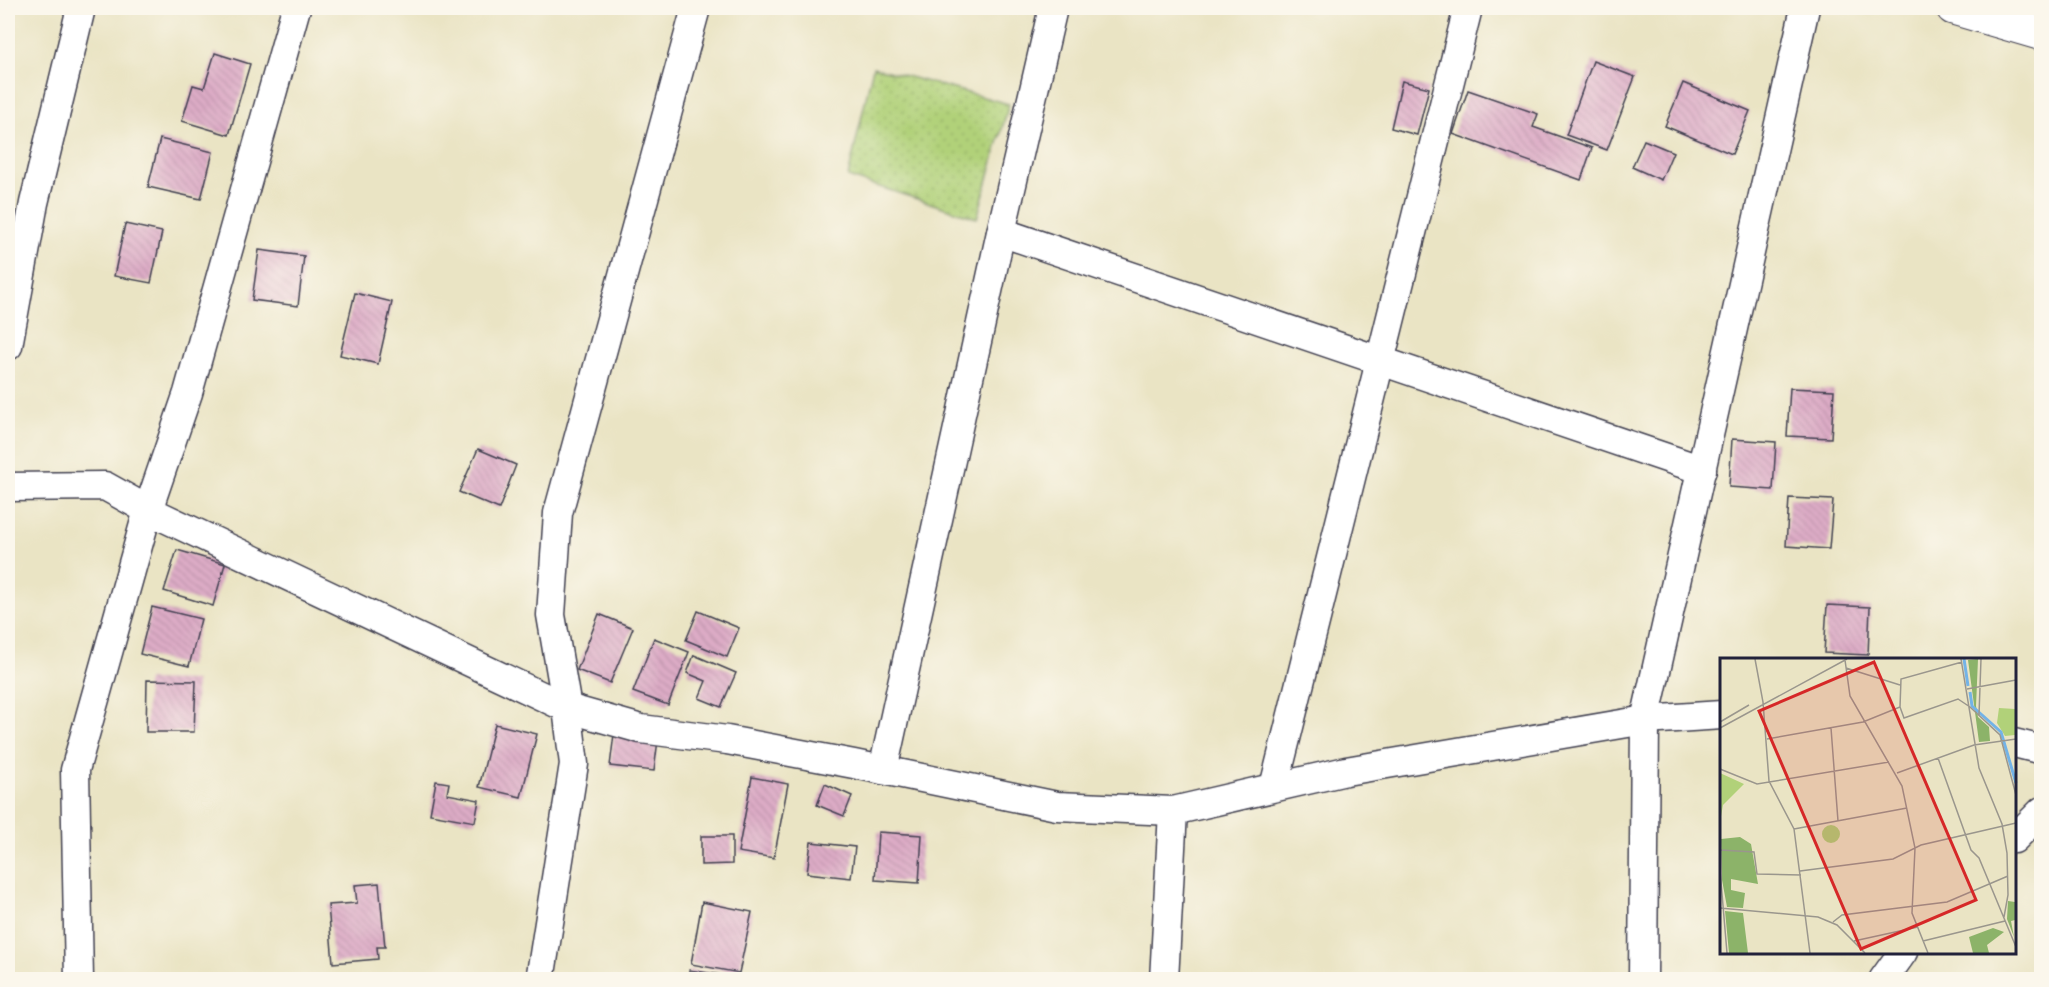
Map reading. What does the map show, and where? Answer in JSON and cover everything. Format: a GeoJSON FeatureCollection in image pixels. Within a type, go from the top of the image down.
{"type":"FeatureCollection","features":[{"type":"Feature","properties":{"kind":"street"},"geometry":{"type":"LineString","coordinates":[[8,346],[34,203],[81,8]]}},
{"type":"Feature","properties":{"kind":"street"},"geometry":{"type":"LineString","coordinates":[[80,980],[75,770],[148,510],[188,393],[296,8]]}},
{"type":"Feature","properties":{"kind":"street"},"geometry":{"type":"LineString","coordinates":[[540,980],[574,764],[551,615],[558,513],[696,8]]}},
{"type":"Feature","properties":{"kind":"street"},"geometry":{"type":"LineString","coordinates":[[883,770],[1001,232],[1053,8]]}},
{"type":"Feature","properties":{"kind":"street"},"geometry":{"type":"LineString","coordinates":[[1274,787],[1468,8]]}},
{"type":"Feature","properties":{"kind":"street"},"geometry":{"type":"LineString","coordinates":[[1643,980],[1645,720],[1805,8]]}},
{"type":"Feature","properties":{"kind":"street"},"geometry":{"type":"LineString","coordinates":[[1953,8],[2042,34]]}},
{"type":"Feature","properties":{"kind":"street"},"geometry":{"type":"LineString","coordinates":[[1001,232],[1702,470]]}},
{"type":"Feature","properties":{"kind":"street"},"geometry":{"type":"LineString","coordinates":[[8,487],[105,486],[148,510],[567,708],[641,729],[727,740],[1057,806],[1173,811],[1346,771],[1645,720],[1720,715]]}},
{"type":"Feature","properties":{"kind":"street"},"geometry":{"type":"LineString","coordinates":[[2016,743],[2042,750]]}},
{"type":"Feature","properties":{"kind":"street"},"geometry":{"type":"LineString","coordinates":[[1164,980],[1173,811]]}},
{"type":"Feature","properties":{"kind":"street"},"geometry":{"type":"LineString","coordinates":[[2016,837],[2042,811]]}},
{"type":"Feature","properties":{"kind":"street"},"geometry":{"type":"LineString","coordinates":[[1883,980],[1902,954]]}},
{"type":"Feature","properties":{"kind":"green space"},"geometry":{"type":"Polygon","coordinates":[[[873,67],[1009,104],[977,218],[848,177],[873,67]]]}},
{"type":"Feature","properties":{"kind":"building"},"geometry":{"type":"Polygon","coordinates":[[[215,53],[250,64],[229,135],[182,121],[193,85],[204,88],[215,53]]]}},
{"type":"Feature","properties":{"kind":"building"},"geometry":{"type":"Polygon","coordinates":[[[1593,61],[1635,77],[1607,150],[1566,135],[1593,61]]]}},
{"type":"Feature","properties":{"kind":"building"},"geometry":{"type":"Polygon","coordinates":[[[1402,81],[1429,88],[1417,135],[1391,128],[1402,81]]]}},
{"type":"Feature","properties":{"kind":"building"},"geometry":{"type":"Polygon","coordinates":[[[1683,83],[1750,111],[1732,154],[1665,126],[1683,83]]]}},
{"type":"Feature","properties":{"kind":"building"},"geometry":{"type":"Polygon","coordinates":[[[1468,90],[1538,114],[1533,127],[1592,148],[1581,180],[1453,134],[1468,90]]]}},
{"type":"Feature","properties":{"kind":"building"},"geometry":{"type":"Polygon","coordinates":[[[160,139],[213,152],[201,199],[148,187],[160,139]]]}},
{"type":"Feature","properties":{"kind":"building"},"geometry":{"type":"Polygon","coordinates":[[[1644,140],[1673,152],[1661,180],[1632,167],[1644,140]]]}},
{"type":"Feature","properties":{"kind":"building"},"geometry":{"type":"Polygon","coordinates":[[[125,224],[162,232],[151,283],[114,276],[125,224]]]}},
{"type":"Feature","properties":{"kind":"building"},"geometry":{"type":"Polygon","coordinates":[[[259,250],[304,256],[298,306],[252,300],[259,250]]]}},
{"type":"Feature","properties":{"kind":"building"},"geometry":{"type":"Polygon","coordinates":[[[355,293],[392,302],[378,364],[340,355],[355,293]]]}},
{"type":"Feature","properties":{"kind":"building"},"geometry":{"type":"Polygon","coordinates":[[[1790,388],[1834,390],[1831,438],[1787,436],[1790,388]]]}},
{"type":"Feature","properties":{"kind":"building"},"geometry":{"type":"Polygon","coordinates":[[[1732,439],[1776,442],[1773,490],[1729,487],[1732,439]]]}},
{"type":"Feature","properties":{"kind":"building"},"geometry":{"type":"Polygon","coordinates":[[[478,449],[516,465],[499,509],[459,492],[478,449]]]}},
{"type":"Feature","properties":{"kind":"building"},"geometry":{"type":"Polygon","coordinates":[[[1789,498],[1833,500],[1829,549],[1786,546],[1789,498]]]}},
{"type":"Feature","properties":{"kind":"building"},"geometry":{"type":"Polygon","coordinates":[[[177,550],[225,564],[213,606],[164,591],[177,550]]]}},
{"type":"Feature","properties":{"kind":"building"},"geometry":{"type":"Polygon","coordinates":[[[1827,605],[1870,607],[1868,655],[1824,653],[1827,605]]]}},
{"type":"Feature","properties":{"kind":"building"},"geometry":{"type":"Polygon","coordinates":[[[152,607],[201,619],[189,666],[140,654],[152,607]]]}},
{"type":"Feature","properties":{"kind":"building"},"geometry":{"type":"Polygon","coordinates":[[[698,611],[739,628],[727,657],[686,640],[698,611]]]}},
{"type":"Feature","properties":{"kind":"building"},"geometry":{"type":"Polygon","coordinates":[[[599,614],[633,628],[610,683],[577,670],[599,614]]]}},
{"type":"Feature","properties":{"kind":"building"},"geometry":{"type":"Polygon","coordinates":[[[654,638],[689,652],[668,705],[633,692],[654,638]]]}},
{"type":"Feature","properties":{"kind":"building"},"geometry":{"type":"Polygon","coordinates":[[[694,655],[736,673],[721,707],[699,698],[706,681],[687,673],[694,655]]]}},
{"type":"Feature","properties":{"kind":"building"},"geometry":{"type":"Polygon","coordinates":[[[147,680],[196,681],[194,732],[146,732],[147,680]]]}},
{"type":"Feature","properties":{"kind":"building"},"geometry":{"type":"Polygon","coordinates":[[[495,724],[537,734],[521,797],[479,787],[495,724]]]}},
{"type":"Feature","properties":{"kind":"building"},"geometry":{"type":"Polygon","coordinates":[[[614,734],[658,740],[654,771],[610,766],[614,734]]]}},
{"type":"Feature","properties":{"kind":"building"},"geometry":{"type":"Polygon","coordinates":[[[752,777],[788,784],[774,858],[738,852],[752,777]]]}},
{"type":"Feature","properties":{"kind":"building"},"geometry":{"type":"Polygon","coordinates":[[[436,781],[449,783],[447,794],[479,800],[475,822],[430,814],[436,781]]]}},
{"type":"Feature","properties":{"kind":"building"},"geometry":{"type":"Polygon","coordinates":[[[825,784],[852,796],[844,816],[817,805],[825,784]]]}},
{"type":"Feature","properties":{"kind":"building"},"geometry":{"type":"Polygon","coordinates":[[[878,832],[922,835],[919,883],[875,880],[878,832]]]}},
{"type":"Feature","properties":{"kind":"building"},"geometry":{"type":"Polygon","coordinates":[[[701,836],[732,836],[732,864],[701,865],[701,836]]]}},
{"type":"Feature","properties":{"kind":"building"},"geometry":{"type":"Polygon","coordinates":[[[811,842],[855,847],[851,878],[807,873],[811,842]]]}},
{"type":"Feature","properties":{"kind":"building"},"geometry":{"type":"Polygon","coordinates":[[[379,883],[385,947],[377,947],[378,959],[333,963],[328,905],[357,903],[355,885],[379,883]]]}},
{"type":"Feature","properties":{"kind":"building"},"geometry":{"type":"Polygon","coordinates":[[[702,902],[752,912],[739,973],[691,964],[702,902]]]}},
{"type":"Feature","properties":{"kind":"building"},"geometry":{"type":"Polygon","coordinates":[[[689,970],[734,977],[734,980],[688,980],[689,970]]]}}]}
